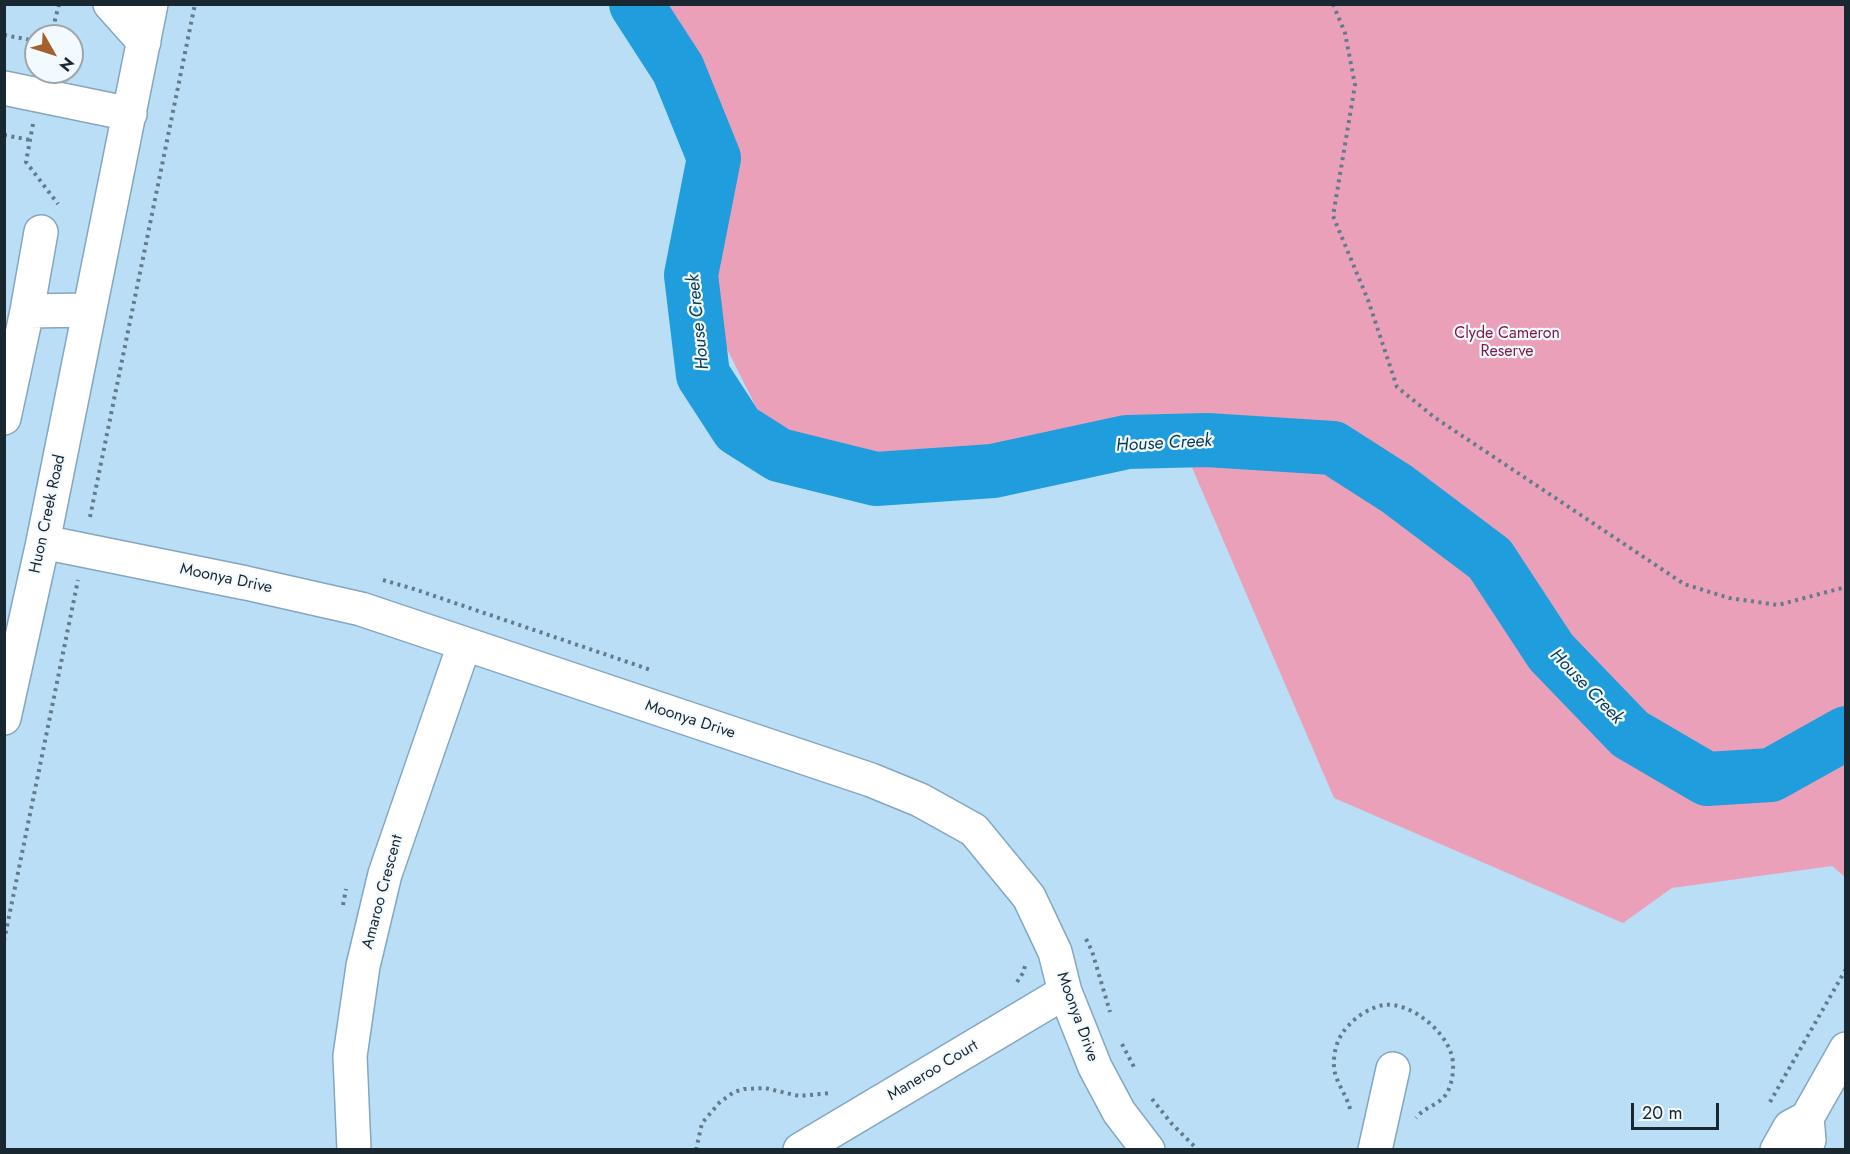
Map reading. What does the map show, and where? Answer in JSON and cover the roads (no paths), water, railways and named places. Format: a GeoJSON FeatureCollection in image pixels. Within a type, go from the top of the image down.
{"type":"FeatureCollection","features":[{"type":"Feature","properties":{"kind":"street"},"geometry":{"type":"LineString","coordinates":[[110,4],[144,42]]}},
{"type":"Feature","properties":{"kind":"street","name":"Huon Creek Road"},"geometry":{"type":"LineString","coordinates":[[4,718],[151,4]]}},
{"type":"Feature","properties":{"kind":"street"},"geometry":{"type":"LineString","coordinates":[[4,88],[130,114]]}},
{"type":"Feature","properties":{"kind":"street"},"geometry":{"type":"LineString","coordinates":[[4,418],[27,311],[52,222]]}},
{"type":"Feature","properties":{"kind":"street"},"geometry":{"type":"LineString","coordinates":[[27,311],[89,310]]}},
{"type":"Feature","properties":{"kind":"street","name":"Moonya Drive"},"geometry":{"type":"LineString","coordinates":[[42,542],[246,582],[361,609],[871,780],[920,800],[974,830],[1029,897],[1055,952],[1054,999],[1119,1112],[1148,1149]]}},
{"type":"Feature","properties":{"kind":"street","name":"Amaroo Crescent"},"geometry":{"type":"LineString","coordinates":[[354,1149],[350,1056],[363,966],[385,874],[464,645]]}},
{"type":"Feature","properties":{"kind":"street","name":"Maneroo Court"},"geometry":{"type":"LineString","coordinates":[[800,1149],[1054,999]]}},
{"type":"Feature","properties":{"kind":"street"},"geometry":{"type":"LineString","coordinates":[[1777,1149],[1790,1126],[1806,1134],[1845,1050]]}},
{"type":"Feature","properties":{"kind":"street"},"geometry":{"type":"LineString","coordinates":[[1375,1149],[1393,1069]]}},
{"type":"Feature","properties":{"kind":"waterway","name":"House Creek"},"geometry":{"type":"LineString","coordinates":[[636,4],[678,69],[714,158],[691,275],[703,375],[738,429],[779,455],[876,479],[993,471],[1127,442],[1207,440],[1333,448],[1397,489],[1490,559],[1551,652],[1630,734],[1707,779],[1771,775],[1846,733]]}},
{"type":"Feature","properties":{"kind":"park label","name":"Clyde Cameron Reserve"},"geometry":{"type":"Point","coordinates":[1507,343]}}]}
